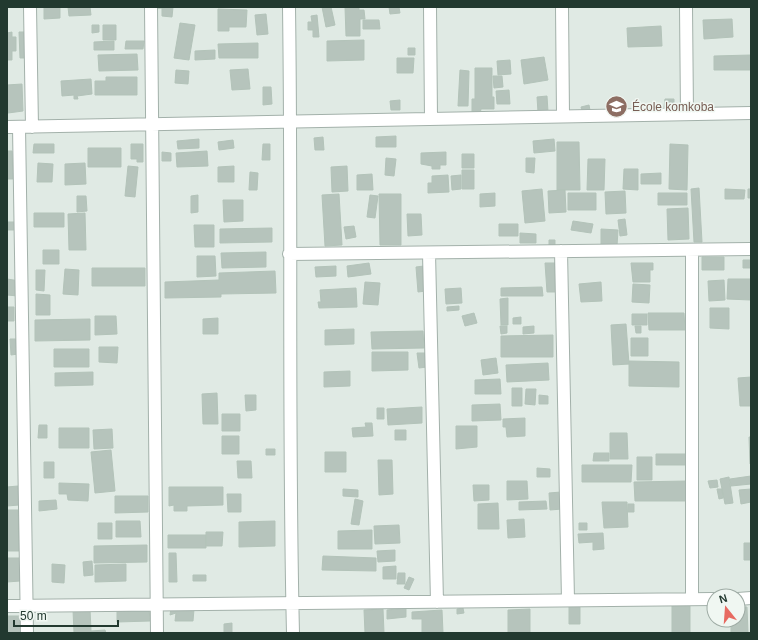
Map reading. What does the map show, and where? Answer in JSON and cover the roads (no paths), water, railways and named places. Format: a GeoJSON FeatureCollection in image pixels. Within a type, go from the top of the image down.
{"type":"FeatureCollection","features":[{"type":"Feature","properties":{"kind":"street"},"geometry":{"type":"LineString","coordinates":[[30,7],[32,127]]}},
{"type":"Feature","properties":{"kind":"street"},"geometry":{"type":"LineString","coordinates":[[151,7],[157,633]]}},
{"type":"Feature","properties":{"kind":"street"},"geometry":{"type":"LineString","coordinates":[[289,7],[291,122],[289,254],[293,633]]}},
{"type":"Feature","properties":{"kind":"street"},"geometry":{"type":"LineString","coordinates":[[430,7],[431,119]]}},
{"type":"Feature","properties":{"kind":"street"},"geometry":{"type":"LineString","coordinates":[[562,7],[563,116]]}},
{"type":"Feature","properties":{"kind":"street"},"geometry":{"type":"LineString","coordinates":[[686,7],[687,114]]}},
{"type":"Feature","properties":{"kind":"street"},"geometry":{"type":"LineString","coordinates":[[27,633],[13,127],[751,113]]}},
{"type":"Feature","properties":{"kind":"street"},"geometry":{"type":"LineString","coordinates":[[289,254],[751,249]]}},
{"type":"Feature","properties":{"kind":"street"},"geometry":{"type":"LineString","coordinates":[[692,250],[692,599]]}},
{"type":"Feature","properties":{"kind":"street"},"geometry":{"type":"LineString","coordinates":[[561,251],[568,600]]}},
{"type":"Feature","properties":{"kind":"street"},"geometry":{"type":"LineString","coordinates":[[429,253],[437,602]]}},
{"type":"Feature","properties":{"kind":"street"},"geometry":{"type":"LineString","coordinates":[[7,606],[706,599]]}},
{"type":"Feature","properties":{"kind":"place","name":"École komkoba"},"geometry":{"type":"Point","coordinates":[616,107]}}]}
